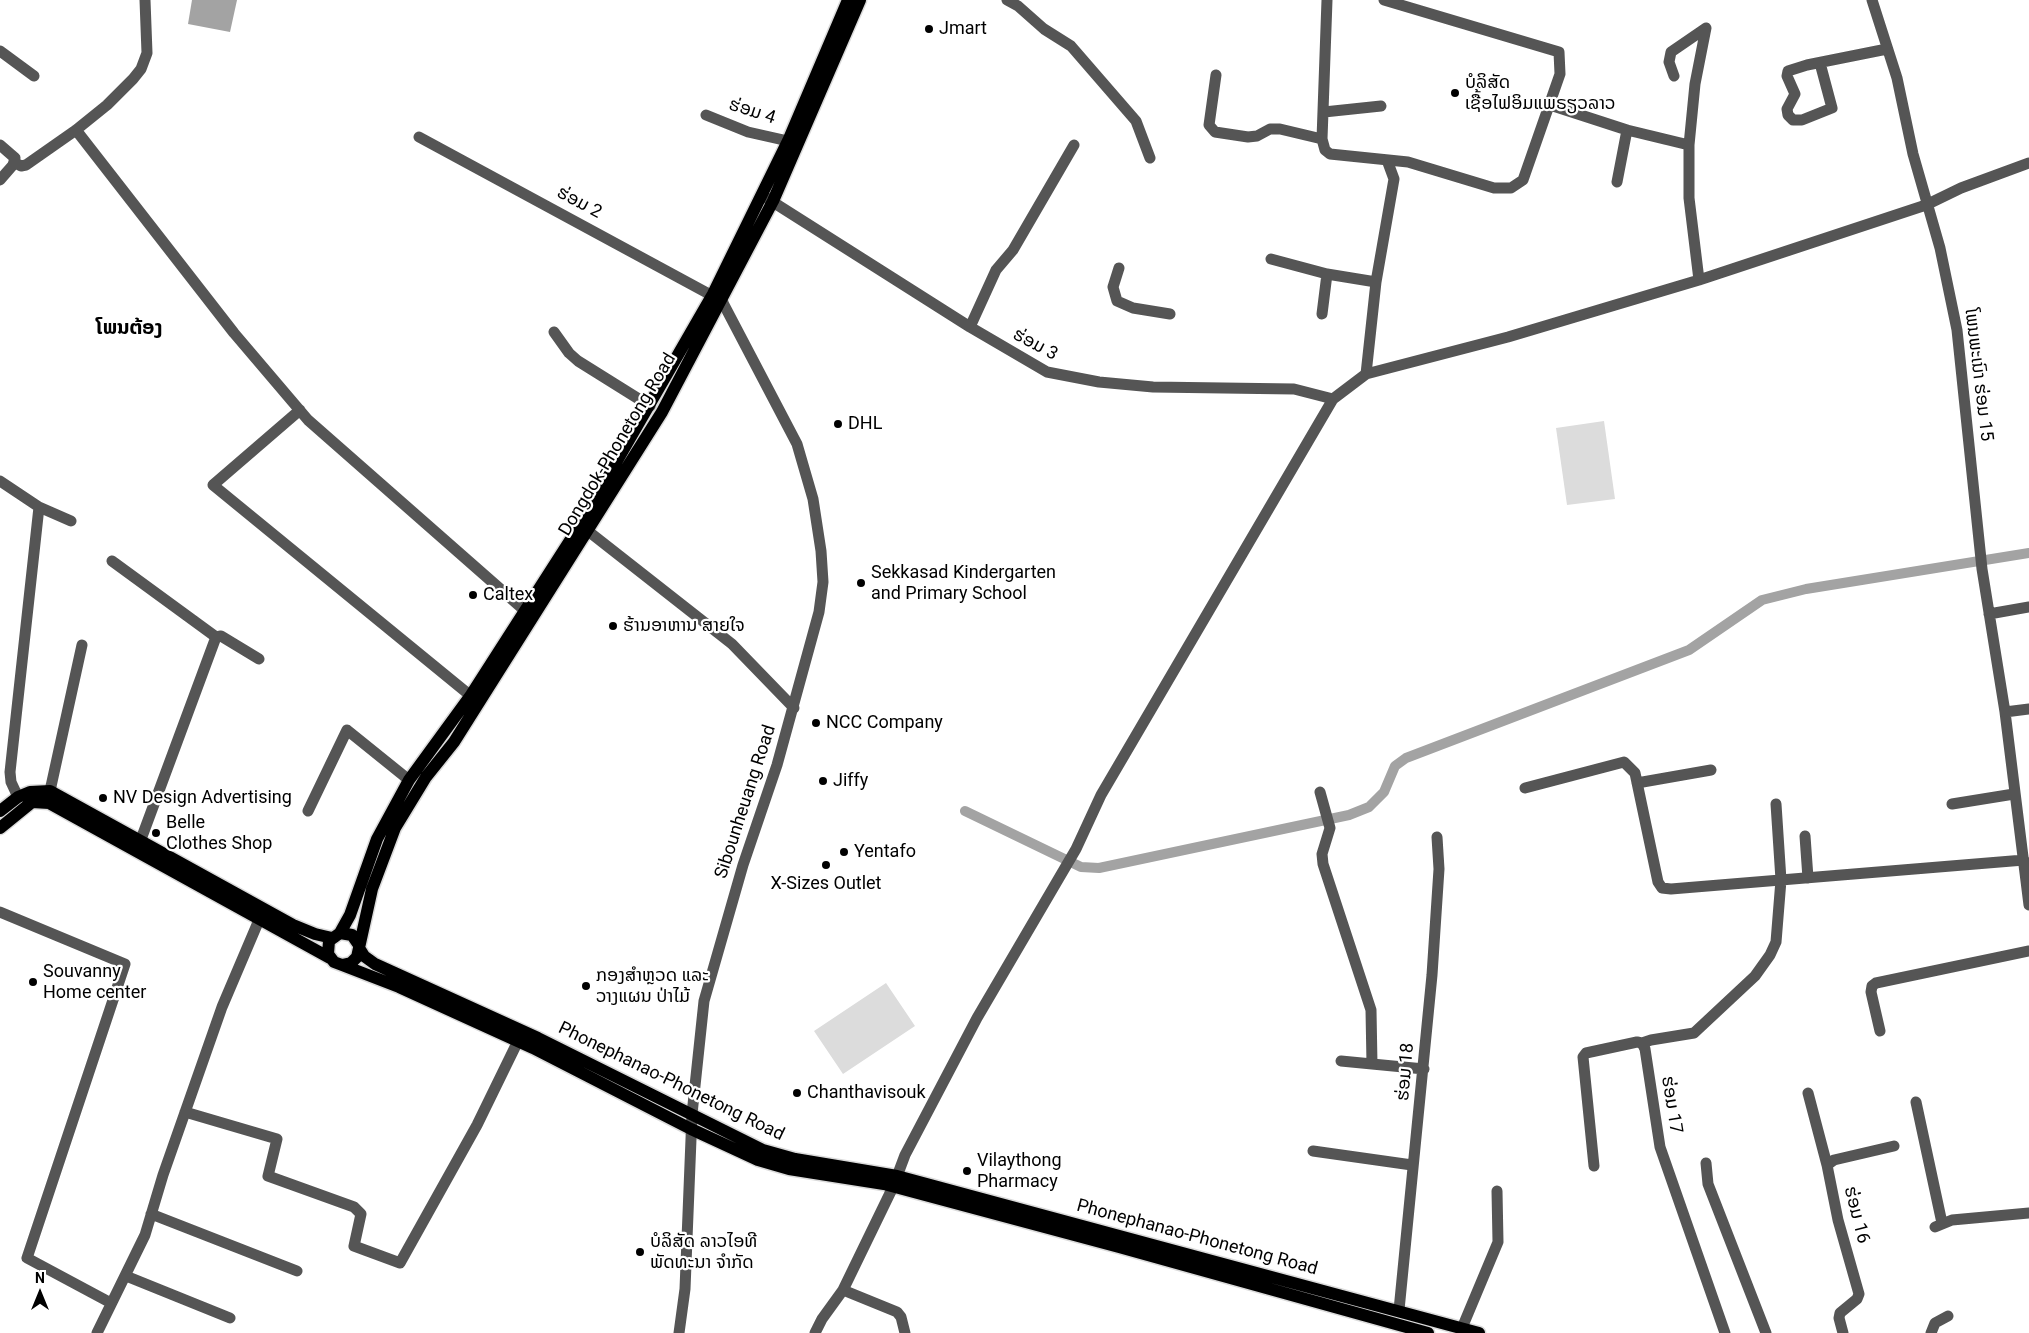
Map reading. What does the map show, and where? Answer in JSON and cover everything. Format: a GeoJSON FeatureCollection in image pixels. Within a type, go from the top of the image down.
{"type":"FeatureCollection","features":[{"type":"Feature","properties":{"kind":"main road","name":"Dongdok-Phonetong Road"},"geometry":{"type":"LineString","coordinates":[[767,198],[788,141],[848,0]]}},
{"type":"Feature","properties":{"kind":"main road","name":"Dongdok-Phonetong Road"},"geometry":{"type":"LineString","coordinates":[[529,613],[588,531],[662,412],[767,198],[860,0]]}},
{"type":"Feature","properties":{"kind":"main road","name":"Dongdok-Phonetong Road"},"geometry":{"type":"LineString","coordinates":[[368,885],[377,839],[409,780],[475,698],[529,613],[650,406],[718,297]]}},
{"type":"Feature","properties":{"kind":"main road","name":"Dongdok-Phonetong Road"},"geometry":{"type":"LineString","coordinates":[[368,885],[395,828],[426,777],[454,742],[475,698]]}},
{"type":"Feature","properties":{"kind":"main road"},"geometry":{"type":"LineString","coordinates":[[0,810],[18,797],[30,792],[48,797],[140,842],[293,926],[315,934],[352,935],[359,946]]}},
{"type":"Feature","properties":{"kind":"main road"},"geometry":{"type":"LineString","coordinates":[[1,825],[32,802],[48,797],[259,920],[342,965],[354,961],[359,946],[368,885]]}},
{"type":"Feature","properties":{"kind":"main road"},"geometry":{"type":"LineString","coordinates":[[330,958],[328,945],[350,915],[368,885]]}},
{"type":"Feature","properties":{"kind":"main road","name":"Phonephanao-Phonetong Road"},"geometry":{"type":"LineString","coordinates":[[359,946],[369,961],[536,1043],[768,1151],[795,1159],[895,1181],[1399,1310],[1472,1331]]}},
{"type":"Feature","properties":{"kind":"main road","name":"Phonephanao-Phonetong Road"},"geometry":{"type":"LineString","coordinates":[[342,965],[382,980],[518,1041],[536,1043],[691,1129],[758,1160],[774,1164],[895,1181],[1428,1333]]}},
{"type":"Feature","properties":{"kind":"street"},"geometry":{"type":"LineString","coordinates":[[14,162],[24,166],[76,130],[114,98],[133,78],[145,61],[145,0]]}},
{"type":"Feature","properties":{"kind":"street"},"geometry":{"type":"LineString","coordinates":[[1007,0],[1018,6],[1044,29],[1071,46],[1136,121],[1150,158]]}},
{"type":"Feature","properties":{"kind":"street"},"geometry":{"type":"LineString","coordinates":[[1327,0],[1322,139],[1326,150],[1330,154],[1408,162],[1494,188],[1511,188],[1523,180],[1560,74],[1559,52],[1384,0]]}},
{"type":"Feature","properties":{"kind":"street","name":"ໂພນພະເນົາ ຮ່ອມ 15"},"geometry":{"type":"LineString","coordinates":[[1872,0],[1897,78],[1926,205],[1940,248],[1957,330],[1982,569],[1989,614]]}},
{"type":"Feature","properties":{"kind":"street"},"geometry":{"type":"LineString","coordinates":[[1674,76],[1669,62],[1671,52],[1706,28],[1695,84],[1689,145],[1689,198],[1699,280]]}},
{"type":"Feature","properties":{"kind":"street"},"geometry":{"type":"LineString","coordinates":[[1820,63],[1832,108],[1802,120],[1793,120],[1788,114],[1787,106],[1795,94],[1787,73],[1820,63],[1887,49]]}},
{"type":"Feature","properties":{"kind":"street"},"geometry":{"type":"LineString","coordinates":[[0,51],[34,76]]}},
{"type":"Feature","properties":{"kind":"street"},"geometry":{"type":"LineString","coordinates":[[1216,75],[1210,124],[1215,132],[1248,137],[1257,136],[1265,130],[1275,129],[1322,139]]}},
{"type":"Feature","properties":{"kind":"street"},"geometry":{"type":"LineString","coordinates":[[1550,105],[1627,130],[1689,145]]}},
{"type":"Feature","properties":{"kind":"street"},"geometry":{"type":"LineString","coordinates":[[1324,112],[1381,106]]}},
{"type":"Feature","properties":{"kind":"street","name":"ຮ່ອມ 4"},"geometry":{"type":"LineString","coordinates":[[706,115],[748,132],[788,141]]}},
{"type":"Feature","properties":{"kind":"street"},"geometry":{"type":"LineString","coordinates":[[76,130],[234,333],[300,410],[384,488],[529,613]]}},
{"type":"Feature","properties":{"kind":"street"},"geometry":{"type":"LineString","coordinates":[[1617,182],[1627,130]]}},
{"type":"Feature","properties":{"kind":"street","name":"ຮ່ອມ 2"},"geometry":{"type":"LineString","coordinates":[[419,137],[718,297]]}},
{"type":"Feature","properties":{"kind":"street"},"geometry":{"type":"LineString","coordinates":[[0,145],[14,156],[14,162],[0,180]]}},
{"type":"Feature","properties":{"kind":"street"},"geometry":{"type":"LineString","coordinates":[[970,327],[996,270],[1012,250],[1074,145]]}},
{"type":"Feature","properties":{"kind":"street"},"geometry":{"type":"LineString","coordinates":[[1366,374],[1376,282],[1394,179],[1387,160]]}},
{"type":"Feature","properties":{"kind":"street"},"geometry":{"type":"LineString","coordinates":[[815,1333],[822,1319],[843,1290],[895,1181],[905,1155],[977,1018],[1076,849],[1101,795],[1333,398],[1366,374],[1508,337],[1699,280],[1926,205],[1961,188],[2029,163]]}},
{"type":"Feature","properties":{"kind":"street","name":"ຮ່ອມ 3"},"geometry":{"type":"LineString","coordinates":[[767,198],[1015,355],[1058,376],[1153,387],[1272,387],[1318,393],[1333,398]]}},
{"type":"Feature","properties":{"kind":"street"},"geometry":{"type":"LineString","coordinates":[[1271,259],[1327,274],[1376,282]]}},
{"type":"Feature","properties":{"kind":"street"},"geometry":{"type":"LineString","coordinates":[[1118,268],[1113,293],[1117,301],[1133,308],[1170,314]]}},
{"type":"Feature","properties":{"kind":"street"},"geometry":{"type":"LineString","coordinates":[[1322,314],[1327,274]]}},
{"type":"Feature","properties":{"kind":"street","name":"Sibounheuang Road"},"geometry":{"type":"LineString","coordinates":[[679,1333],[685,1290],[692,1114],[704,1001],[743,865],[794,708],[819,612],[823,582],[821,551],[813,499],[796,444],[718,297]]}},
{"type":"Feature","properties":{"kind":"street"},"geometry":{"type":"LineString","coordinates":[[554,332],[578,361],[650,406]]}},
{"type":"Feature","properties":{"kind":"street"},"geometry":{"type":"LineString","coordinates":[[300,410],[213,484],[475,698]]}},
{"type":"Feature","properties":{"kind":"street"},"geometry":{"type":"LineString","coordinates":[[0,481],[40,507],[71,521]]}},
{"type":"Feature","properties":{"kind":"street"},"geometry":{"type":"LineString","coordinates":[[18,797],[10,772],[40,507]]}},
{"type":"Feature","properties":{"kind":"street"},"geometry":{"type":"LineString","coordinates":[[588,531],[678,599],[732,644],[794,708]]}},
{"type":"Feature","properties":{"kind":"street"},"geometry":{"type":"LineString","coordinates":[[112,561],[216,637],[221,636],[259,659]]}},
{"type":"Feature","properties":{"kind":"street"},"geometry":{"type":"LineString","coordinates":[[2029,607],[1989,614],[2005,712],[2029,905]]}},
{"type":"Feature","properties":{"kind":"street"},"geometry":{"type":"LineString","coordinates":[[140,842],[216,637]]}},
{"type":"Feature","properties":{"kind":"street"},"geometry":{"type":"LineString","coordinates":[[48,797],[82,645]]}},
{"type":"Feature","properties":{"kind":"street"},"geometry":{"type":"LineString","coordinates":[[2005,712],[2029,709]]}},
{"type":"Feature","properties":{"kind":"street"},"geometry":{"type":"LineString","coordinates":[[308,811],[347,730],[409,780]]}},
{"type":"Feature","properties":{"kind":"street"},"geometry":{"type":"LineString","coordinates":[[1525,788],[1624,762],[1635,773],[1655,874],[1662,888],[1671,889],[2024,860]]}},
{"type":"Feature","properties":{"kind":"street"},"geometry":{"type":"LineString","coordinates":[[1637,783],[1711,770]]}},
{"type":"Feature","properties":{"kind":"street"},"geometry":{"type":"LineString","coordinates":[[1320,792],[1330,828],[1322,854],[1323,864],[1371,1010],[1372,1064]]}},
{"type":"Feature","properties":{"kind":"street"},"geometry":{"type":"LineString","coordinates":[[1952,804],[2014,794]]}},
{"type":"Feature","properties":{"kind":"street"},"geometry":{"type":"LineString","coordinates":[[1594,1166],[1583,1057],[1595,1052],[1637,1042],[1642,1044],[1651,1040],[1694,1032],[1755,976],[1770,955],[1776,942],[1781,880],[1776,804]]}},
{"type":"Feature","properties":{"kind":"street"},"geometry":{"type":"LineString","coordinates":[[1805,836],[1808,878]]}},
{"type":"Feature","properties":{"kind":"street","name":"ຮ່ອມ 18"},"geometry":{"type":"LineString","coordinates":[[1399,1310],[1412,1165],[1424,1069],[1439,870],[1437,838]]}},
{"type":"Feature","properties":{"kind":"street"},"geometry":{"type":"LineString","coordinates":[[0,912],[125,964],[27,1258],[111,1303]]}},
{"type":"Feature","properties":{"kind":"street"},"geometry":{"type":"LineString","coordinates":[[97,1333],[145,1235],[222,1007],[259,920]]}},
{"type":"Feature","properties":{"kind":"street"},"geometry":{"type":"LineString","coordinates":[[1880,1031],[1871,992],[1872,986],[1876,983],[2029,951]]}},
{"type":"Feature","properties":{"kind":"street"},"geometry":{"type":"LineString","coordinates":[[185,1112],[277,1139],[268,1176],[354,1207],[361,1214],[354,1246],[400,1263],[477,1124],[518,1041]]}},
{"type":"Feature","properties":{"kind":"street","name":"ຮ່ອມ 17"},"geometry":{"type":"LineString","coordinates":[[1642,1044],[1645,1049],[1660,1147],[1725,1333]]}},
{"type":"Feature","properties":{"kind":"street"},"geometry":{"type":"LineString","coordinates":[[1341,1061],[1424,1069]]}},
{"type":"Feature","properties":{"kind":"street"},"geometry":{"type":"LineString","coordinates":[[1808,1092],[1827,1165],[1834,1160],[1894,1146]]}},
{"type":"Feature","properties":{"kind":"street"},"geometry":{"type":"LineString","coordinates":[[1916,1102],[1939,1225],[2029,1213]]}},
{"type":"Feature","properties":{"kind":"street"},"geometry":{"type":"LineString","coordinates":[[1313,1151],[1412,1165]]}},
{"type":"Feature","properties":{"kind":"street"},"geometry":{"type":"LineString","coordinates":[[1706,1163],[1708,1184],[1766,1333]]}},
{"type":"Feature","properties":{"kind":"street","name":"ຮ່ອມ 16"},"geometry":{"type":"LineString","coordinates":[[1827,1165],[1838,1220],[1859,1294],[1857,1299],[1844,1308],[1840,1315],[1843,1333]]}},
{"type":"Feature","properties":{"kind":"street"},"geometry":{"type":"LineString","coordinates":[[1472,1331],[1498,1242],[1497,1191]]}},
{"type":"Feature","properties":{"kind":"street"},"geometry":{"type":"LineString","coordinates":[[151,1214],[297,1271]]}},
{"type":"Feature","properties":{"kind":"street"},"geometry":{"type":"LineString","coordinates":[[126,1276],[230,1318]]}},
{"type":"Feature","properties":{"kind":"street"},"geometry":{"type":"LineString","coordinates":[[843,1290],[897,1312],[901,1318],[905,1333]]}},
{"type":"Feature","properties":{"kind":"street"},"geometry":{"type":"LineString","coordinates":[[1931,1333],[1935,1323],[1948,1316]]}},
{"type":"Feature","properties":{"kind":"shaded area"},"geometry":{"type":"Polygon","coordinates":[[[192,0],[237,0],[230,32],[188,24],[192,0]]]}},
{"type":"Feature","properties":{"kind":"shaded area"},"geometry":{"type":"Polygon","coordinates":[[[1604,421],[1615,499],[1567,505],[1556,428],[1604,421]]]}},
{"type":"Feature","properties":{"kind":"shaded area"},"geometry":{"type":"Polygon","coordinates":[[[886,983],[915,1026],[843,1074],[814,1031],[886,983]]]}},
{"type":"Feature","properties":{"kind":"waterway"},"geometry":{"type":"LineString","coordinates":[[965,811],[1081,867],[1099,868],[1349,815],[1369,807],[1384,792],[1395,766],[1406,758],[1689,650],[1762,600],[1806,589],[2029,553]]}},
{"type":"Feature","properties":{"kind":"place","name":"Jmart"},"geometry":{"type":"Point","coordinates":[929,29]}},
{"type":"Feature","properties":{"kind":"place","name":"ບໍລິສັດ ເຊື້ອໄຟອິມແພຣຽວລາວ"},"geometry":{"type":"Point","coordinates":[1455,93]}},
{"type":"Feature","properties":{"kind":"place","name":"DHL"},"geometry":{"type":"Point","coordinates":[838,424]}},
{"type":"Feature","properties":{"kind":"place","name":"Sekkasad Kindergarten and Primary School"},"geometry":{"type":"Point","coordinates":[861,583]}},
{"type":"Feature","properties":{"kind":"place","name":"Caltex"},"geometry":{"type":"Point","coordinates":[473,595]}},
{"type":"Feature","properties":{"kind":"place","name":"ຮ້ານອາຫານ ສາຍໃຈ"},"geometry":{"type":"Point","coordinates":[613,626]}},
{"type":"Feature","properties":{"kind":"place","name":"NCC Company"},"geometry":{"type":"Point","coordinates":[816,723]}},
{"type":"Feature","properties":{"kind":"place","name":"Jiffy"},"geometry":{"type":"Point","coordinates":[823,781]}},
{"type":"Feature","properties":{"kind":"place","name":"NV Design Advertising"},"geometry":{"type":"Point","coordinates":[103,798]}},
{"type":"Feature","properties":{"kind":"place","name":"Belle Clothes Shop"},"geometry":{"type":"Point","coordinates":[156,833]}},
{"type":"Feature","properties":{"kind":"place","name":"Yentafo"},"geometry":{"type":"Point","coordinates":[844,852]}},
{"type":"Feature","properties":{"kind":"place","name":"X-Sizes Outlet"},"geometry":{"type":"Point","coordinates":[826,865]}},
{"type":"Feature","properties":{"kind":"place","name":"Souvanny Home center"},"geometry":{"type":"Point","coordinates":[33,982]}},
{"type":"Feature","properties":{"kind":"place","name":"ກອງສໍາຫຼວດ ແລະ ວາງແຜນ ປ່າໄມ້"},"geometry":{"type":"Point","coordinates":[586,986]}},
{"type":"Feature","properties":{"kind":"place","name":"Chanthavisouk"},"geometry":{"type":"Point","coordinates":[797,1093]}},
{"type":"Feature","properties":{"kind":"place","name":"Vilaythong Pharmacy"},"geometry":{"type":"Point","coordinates":[967,1171]}},
{"type":"Feature","properties":{"kind":"place","name":"ບໍລິສັດ ລາວໄອທີ ພັດທະນາ ຈຳກັດ"},"geometry":{"type":"Point","coordinates":[640,1252]}},
{"type":"Feature","properties":{"kind":"district","name":"ໂພນຕ້ອງ"},"geometry":{"type":"Point","coordinates":[129,329]}}]}
